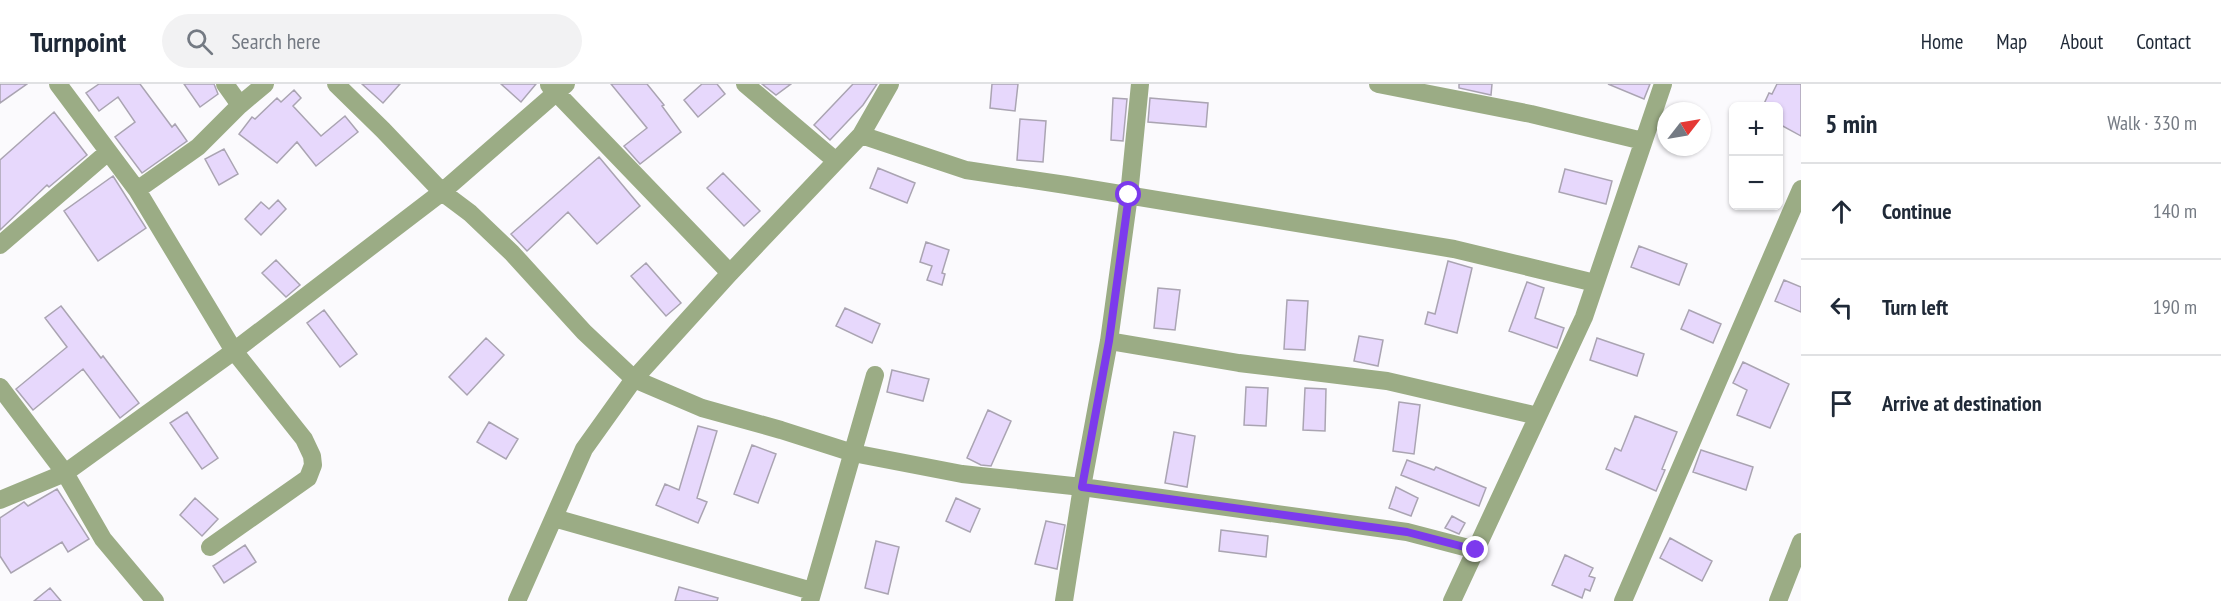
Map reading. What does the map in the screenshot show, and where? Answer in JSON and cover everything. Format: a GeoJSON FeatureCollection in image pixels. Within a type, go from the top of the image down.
{"type":"FeatureCollection","features":[{"type":"Feature","properties":{"kind":"street"},"geometry":{"type":"LineString","coordinates":[[58,84],[137,190],[234,351],[304,439],[312,456],[308,478],[210,546]]}},
{"type":"Feature","properties":{"kind":"street"},"geometry":{"type":"LineString","coordinates":[[225,84],[240,105]]}},
{"type":"Feature","properties":{"kind":"street"},"geometry":{"type":"LineString","coordinates":[[137,190],[198,147],[240,105],[265,84]]}},
{"type":"Feature","properties":{"kind":"street"},"geometry":{"type":"LineString","coordinates":[[336,84],[442,192],[487,229],[584,332],[634,379],[702,408],[853,453],[962,474],[1082,487],[1407,532],[1476,550]]}},
{"type":"Feature","properties":{"kind":"street"},"geometry":{"type":"LineString","coordinates":[[745,84],[836,161]]}},
{"type":"Feature","properties":{"kind":"street"},"geometry":{"type":"LineString","coordinates":[[517,601],[584,449],[634,379],[730,273],[861,135],[890,84]]}},
{"type":"Feature","properties":{"kind":"street"},"geometry":{"type":"LineString","coordinates":[[1064,601],[1109,341],[1129,195],[1140,84]]}},
{"type":"Feature","properties":{"kind":"street"},"geometry":{"type":"LineString","coordinates":[[1378,84],[1531,114],[1643,141]]}},
{"type":"Feature","properties":{"kind":"street"},"geometry":{"type":"LineString","coordinates":[[1452,601],[1584,317],[1663,84]]}},
{"type":"Feature","properties":{"kind":"street"},"geometry":{"type":"LineString","coordinates":[[0,500],[65,473],[234,351],[442,192],[557,87],[730,273]]}},
{"type":"Feature","properties":{"kind":"street"},"geometry":{"type":"LineString","coordinates":[[861,135],[966,170],[1454,249],[1595,283]]}},
{"type":"Feature","properties":{"kind":"street"},"geometry":{"type":"LineString","coordinates":[[0,245],[108,152]]}},
{"type":"Feature","properties":{"kind":"street"},"geometry":{"type":"LineString","coordinates":[[1623,601],[1801,189]]}},
{"type":"Feature","properties":{"kind":"street"},"geometry":{"type":"LineString","coordinates":[[1109,341],[1239,363],[1387,381],[1538,416]]}},
{"type":"Feature","properties":{"kind":"street"},"geometry":{"type":"LineString","coordinates":[[554,518],[811,596],[876,375]]}},
{"type":"Feature","properties":{"kind":"street"},"geometry":{"type":"LineString","coordinates":[[0,387],[65,473],[103,539],[155,601]]}},
{"type":"Feature","properties":{"kind":"street"},"geometry":{"type":"LineString","coordinates":[[1778,601],[1801,542]]}},
{"type":"Feature","properties":{"kind":"building"},"geometry":{"type":"Polygon","coordinates":[[[0,84],[27,84],[0,103],[0,84]]]}},
{"type":"Feature","properties":{"kind":"building"},"geometry":{"type":"Polygon","coordinates":[[[99,84],[140,84],[172,127],[175,124],[187,141],[142,173],[115,137],[135,122],[118,97],[99,111],[86,93],[99,84]]]}},
{"type":"Feature","properties":{"kind":"building"},"geometry":{"type":"Polygon","coordinates":[[[184,84],[214,84],[218,94],[200,107],[184,84]]]}},
{"type":"Feature","properties":{"kind":"building"},"geometry":{"type":"Polygon","coordinates":[[[362,84],[400,84],[383,103],[362,84]]]}},
{"type":"Feature","properties":{"kind":"building"},"geometry":{"type":"Polygon","coordinates":[[[501,84],[536,84],[521,102],[501,84]]]}},
{"type":"Feature","properties":{"kind":"building"},"geometry":{"type":"Polygon","coordinates":[[[611,84],[647,84],[681,132],[640,164],[624,146],[647,128],[611,84]]]}},
{"type":"Feature","properties":{"kind":"building"},"geometry":{"type":"Polygon","coordinates":[[[702,84],[717,84],[725,94],[698,117],[684,100],[702,84]]]}},
{"type":"Feature","properties":{"kind":"building"},"geometry":{"type":"Polygon","coordinates":[[[762,84],[791,84],[776,95],[762,84]]]}},
{"type":"Feature","properties":{"kind":"building"},"geometry":{"type":"Polygon","coordinates":[[[853,84],[877,84],[863,105],[830,140],[814,125],[853,84]]]}},
{"type":"Feature","properties":{"kind":"building"},"geometry":{"type":"Polygon","coordinates":[[[992,84],[1018,84],[1015,111],[990,108],[992,84]]]}},
{"type":"Feature","properties":{"kind":"building"},"geometry":{"type":"Polygon","coordinates":[[[1459,84],[1492,84],[1491,95],[1459,88],[1459,84]]]}},
{"type":"Feature","properties":{"kind":"building"},"geometry":{"type":"Polygon","coordinates":[[[1608,84],[1650,84],[1644,99],[1608,84]]]}},
{"type":"Feature","properties":{"kind":"building"},"geometry":{"type":"Polygon","coordinates":[[[1777,84],[1801,84],[1801,136],[1783,126],[1783,102],[1765,102],[1769,93],[1772,94],[1777,84]]]}},
{"type":"Feature","properties":{"kind":"building"},"geometry":{"type":"Polygon","coordinates":[[[294,90],[301,98],[293,106],[321,136],[345,116],[358,132],[316,166],[297,142],[277,163],[239,134],[252,117],[255,119],[277,98],[281,102],[294,90]]]}},
{"type":"Feature","properties":{"kind":"building"},"geometry":{"type":"Polygon","coordinates":[[[1113,98],[1127,99],[1123,141],[1111,140],[1113,98]]]}},
{"type":"Feature","properties":{"kind":"building"},"geometry":{"type":"Polygon","coordinates":[[[1150,98],[1208,103],[1206,127],[1148,122],[1150,98]]]}},
{"type":"Feature","properties":{"kind":"building"},"geometry":{"type":"Polygon","coordinates":[[[54,112],[87,155],[49,187],[47,185],[0,230],[0,160],[54,112]]]}},
{"type":"Feature","properties":{"kind":"building"},"geometry":{"type":"Polygon","coordinates":[[[1020,119],[1046,121],[1043,162],[1017,160],[1020,119]]]}},
{"type":"Feature","properties":{"kind":"building"},"geometry":{"type":"Polygon","coordinates":[[[224,149],[238,174],[219,185],[205,159],[224,149]]]}},
{"type":"Feature","properties":{"kind":"building"},"geometry":{"type":"Polygon","coordinates":[[[599,157],[640,206],[597,244],[568,212],[527,251],[511,234],[599,157]]]}},
{"type":"Feature","properties":{"kind":"building"},"geometry":{"type":"Polygon","coordinates":[[[878,168],[915,183],[907,203],[870,188],[878,168]]]}},
{"type":"Feature","properties":{"kind":"building"},"geometry":{"type":"Polygon","coordinates":[[[1565,169],[1612,181],[1606,204],[1559,192],[1565,169]]]}},
{"type":"Feature","properties":{"kind":"building"},"geometry":{"type":"Polygon","coordinates":[[[723,173],[760,211],[744,226],[707,188],[723,173]]]}},
{"type":"Feature","properties":{"kind":"building"},"geometry":{"type":"Polygon","coordinates":[[[113,176],[146,228],[98,261],[64,211],[113,176]]]}},
{"type":"Feature","properties":{"kind":"building"},"geometry":{"type":"Polygon","coordinates":[[[278,200],[286,209],[261,235],[245,219],[261,202],[269,209],[278,200]]]}},
{"type":"Feature","properties":{"kind":"building"},"geometry":{"type":"Polygon","coordinates":[[[926,242],[949,250],[942,273],[945,274],[942,285],[927,280],[932,266],[920,262],[926,242]]]}},
{"type":"Feature","properties":{"kind":"building"},"geometry":{"type":"Polygon","coordinates":[[[1639,246],[1687,264],[1679,285],[1631,267],[1639,246]]]}},
{"type":"Feature","properties":{"kind":"building"},"geometry":{"type":"Polygon","coordinates":[[[276,260],[300,285],[286,297],[262,273],[276,260]]]}},
{"type":"Feature","properties":{"kind":"building"},"geometry":{"type":"Polygon","coordinates":[[[1448,261],[1472,268],[1457,333],[1425,324],[1428,312],[1435,314],[1448,261]]]}},
{"type":"Feature","properties":{"kind":"building"},"geometry":{"type":"Polygon","coordinates":[[[646,263],[681,303],[666,316],[631,276],[646,263]]]}},
{"type":"Feature","properties":{"kind":"building"},"geometry":{"type":"Polygon","coordinates":[[[1784,280],[1801,287],[1801,312],[1775,301],[1784,280]]]}},
{"type":"Feature","properties":{"kind":"building"},"geometry":{"type":"Polygon","coordinates":[[[1527,282],[1544,288],[1535,318],[1564,328],[1557,348],[1509,331],[1527,282]]]}},
{"type":"Feature","properties":{"kind":"building"},"geometry":{"type":"Polygon","coordinates":[[[1158,288],[1180,290],[1175,330],[1154,328],[1158,288]]]}},
{"type":"Feature","properties":{"kind":"building"},"geometry":{"type":"Polygon","coordinates":[[[1287,300],[1308,301],[1305,350],[1284,349],[1287,300]]]}},
{"type":"Feature","properties":{"kind":"building"},"geometry":{"type":"Polygon","coordinates":[[[61,306],[139,403],[120,418],[83,369],[33,410],[16,389],[67,347],[45,318],[61,306]]]}},
{"type":"Feature","properties":{"kind":"building"},"geometry":{"type":"Polygon","coordinates":[[[845,308],[880,324],[872,343],[836,326],[845,308]]]}},
{"type":"Feature","properties":{"kind":"building"},"geometry":{"type":"Polygon","coordinates":[[[324,310],[357,354],[340,367],[307,323],[324,310]]]}},
{"type":"Feature","properties":{"kind":"building"},"geometry":{"type":"Polygon","coordinates":[[[1689,310],[1721,324],[1713,343],[1681,329],[1689,310]]]}},
{"type":"Feature","properties":{"kind":"building"},"geometry":{"type":"Polygon","coordinates":[[[1359,336],[1383,340],[1378,366],[1354,361],[1359,336]]]}},
{"type":"Feature","properties":{"kind":"building"},"geometry":{"type":"Polygon","coordinates":[[[486,338],[504,355],[467,395],[449,377],[486,338]]]}},
{"type":"Feature","properties":{"kind":"building"},"geometry":{"type":"Polygon","coordinates":[[[1597,338],[1644,354],[1637,376],[1590,360],[1597,338]]]}},
{"type":"Feature","properties":{"kind":"building"},"geometry":{"type":"Polygon","coordinates":[[[1743,362],[1789,384],[1770,428],[1737,415],[1747,390],[1733,383],[1743,362]]]}},
{"type":"Feature","properties":{"kind":"building"},"geometry":{"type":"Polygon","coordinates":[[[892,370],[929,379],[923,401],[887,392],[892,370]]]}},
{"type":"Feature","properties":{"kind":"building"},"geometry":{"type":"Polygon","coordinates":[[[1246,387],[1268,388],[1266,426],[1244,425],[1246,387]]]}},
{"type":"Feature","properties":{"kind":"building"},"geometry":{"type":"Polygon","coordinates":[[[1305,388],[1326,389],[1325,431],[1303,430],[1305,388]]]}},
{"type":"Feature","properties":{"kind":"building"},"geometry":{"type":"Polygon","coordinates":[[[1399,402],[1420,405],[1414,454],[1393,451],[1399,402]]]}},
{"type":"Feature","properties":{"kind":"building"},"geometry":{"type":"Polygon","coordinates":[[[988,410],[1011,421],[991,466],[981,465],[967,458],[988,410]]]}},
{"type":"Feature","properties":{"kind":"building"},"geometry":{"type":"Polygon","coordinates":[[[187,412],[218,458],[202,469],[170,423],[187,412]]]}},
{"type":"Feature","properties":{"kind":"building"},"geometry":{"type":"Polygon","coordinates":[[[1635,416],[1677,432],[1656,491],[1606,469],[1615,448],[1621,451],[1635,416]]]}},
{"type":"Feature","properties":{"kind":"building"},"geometry":{"type":"Polygon","coordinates":[[[489,422],[518,439],[506,459],[477,442],[489,422]]]}},
{"type":"Feature","properties":{"kind":"building"},"geometry":{"type":"Polygon","coordinates":[[[698,426],[717,431],[697,498],[707,502],[698,523],[656,505],[665,484],[679,490],[698,426]]]}},
{"type":"Feature","properties":{"kind":"building"},"geometry":{"type":"Polygon","coordinates":[[[1174,432],[1195,436],[1187,487],[1165,483],[1174,432]]]}},
{"type":"Feature","properties":{"kind":"building"},"geometry":{"type":"Polygon","coordinates":[[[752,445],[776,454],[758,503],[734,494],[752,445]]]}},
{"type":"Feature","properties":{"kind":"building"},"geometry":{"type":"Polygon","coordinates":[[[1701,450],[1753,467],[1746,490],[1693,472],[1701,450]]]}},
{"type":"Feature","properties":{"kind":"building"},"geometry":{"type":"Polygon","coordinates":[[[1407,460],[1434,470],[1436,467],[1486,488],[1479,506],[1401,475],[1407,460]]]}},
{"type":"Feature","properties":{"kind":"building"},"geometry":{"type":"Polygon","coordinates":[[[1396,487],[1418,498],[1411,516],[1389,508],[1396,487]]]}},
{"type":"Feature","properties":{"kind":"building"},"geometry":{"type":"Polygon","coordinates":[[[57,489],[89,539],[68,552],[62,542],[11,573],[0,556],[0,518],[24,502],[28,506],[57,489]]]}},
{"type":"Feature","properties":{"kind":"building"},"geometry":{"type":"Polygon","coordinates":[[[195,498],[218,519],[202,536],[180,515],[195,498]]]}},
{"type":"Feature","properties":{"kind":"building"},"geometry":{"type":"Polygon","coordinates":[[[956,498],[980,509],[970,532],[946,521],[956,498]]]}},
{"type":"Feature","properties":{"kind":"building"},"geometry":{"type":"Polygon","coordinates":[[[1452,516],[1465,523],[1459,534],[1445,528],[1452,516]]]}},
{"type":"Feature","properties":{"kind":"building"},"geometry":{"type":"Polygon","coordinates":[[[1046,521],[1065,525],[1057,569],[1035,564],[1046,521]]]}},
{"type":"Feature","properties":{"kind":"building"},"geometry":{"type":"Polygon","coordinates":[[[1221,530],[1268,536],[1266,557],[1219,551],[1221,530]]]}},
{"type":"Feature","properties":{"kind":"building"},"geometry":{"type":"Polygon","coordinates":[[[1670,538],[1712,561],[1702,581],[1660,558],[1670,538]]]}},
{"type":"Feature","properties":{"kind":"building"},"geometry":{"type":"Polygon","coordinates":[[[876,541],[899,547],[888,594],[865,588],[876,541]]]}},
{"type":"Feature","properties":{"kind":"building"},"geometry":{"type":"Polygon","coordinates":[[[245,545],[256,562],[224,583],[213,566],[245,545]]]}},
{"type":"Feature","properties":{"kind":"building"},"geometry":{"type":"Polygon","coordinates":[[[1565,555],[1593,568],[1589,576],[1595,578],[1590,591],[1585,589],[1582,598],[1552,585],[1565,555]]]}},
{"type":"Feature","properties":{"kind":"building"},"geometry":{"type":"Polygon","coordinates":[[[679,587],[718,598],[717,601],[675,601],[679,587]]]}},
{"type":"Feature","properties":{"kind":"building"},"geometry":{"type":"Polygon","coordinates":[[[50,588],[61,601],[34,601],[50,588]]]}},
{"type":"Feature","properties":{"kind":"route"},"geometry":{"type":"LineString","coordinates":[[1129,195],[1109,341],[1082,487],[1407,532],[1476,550]]}}]}
